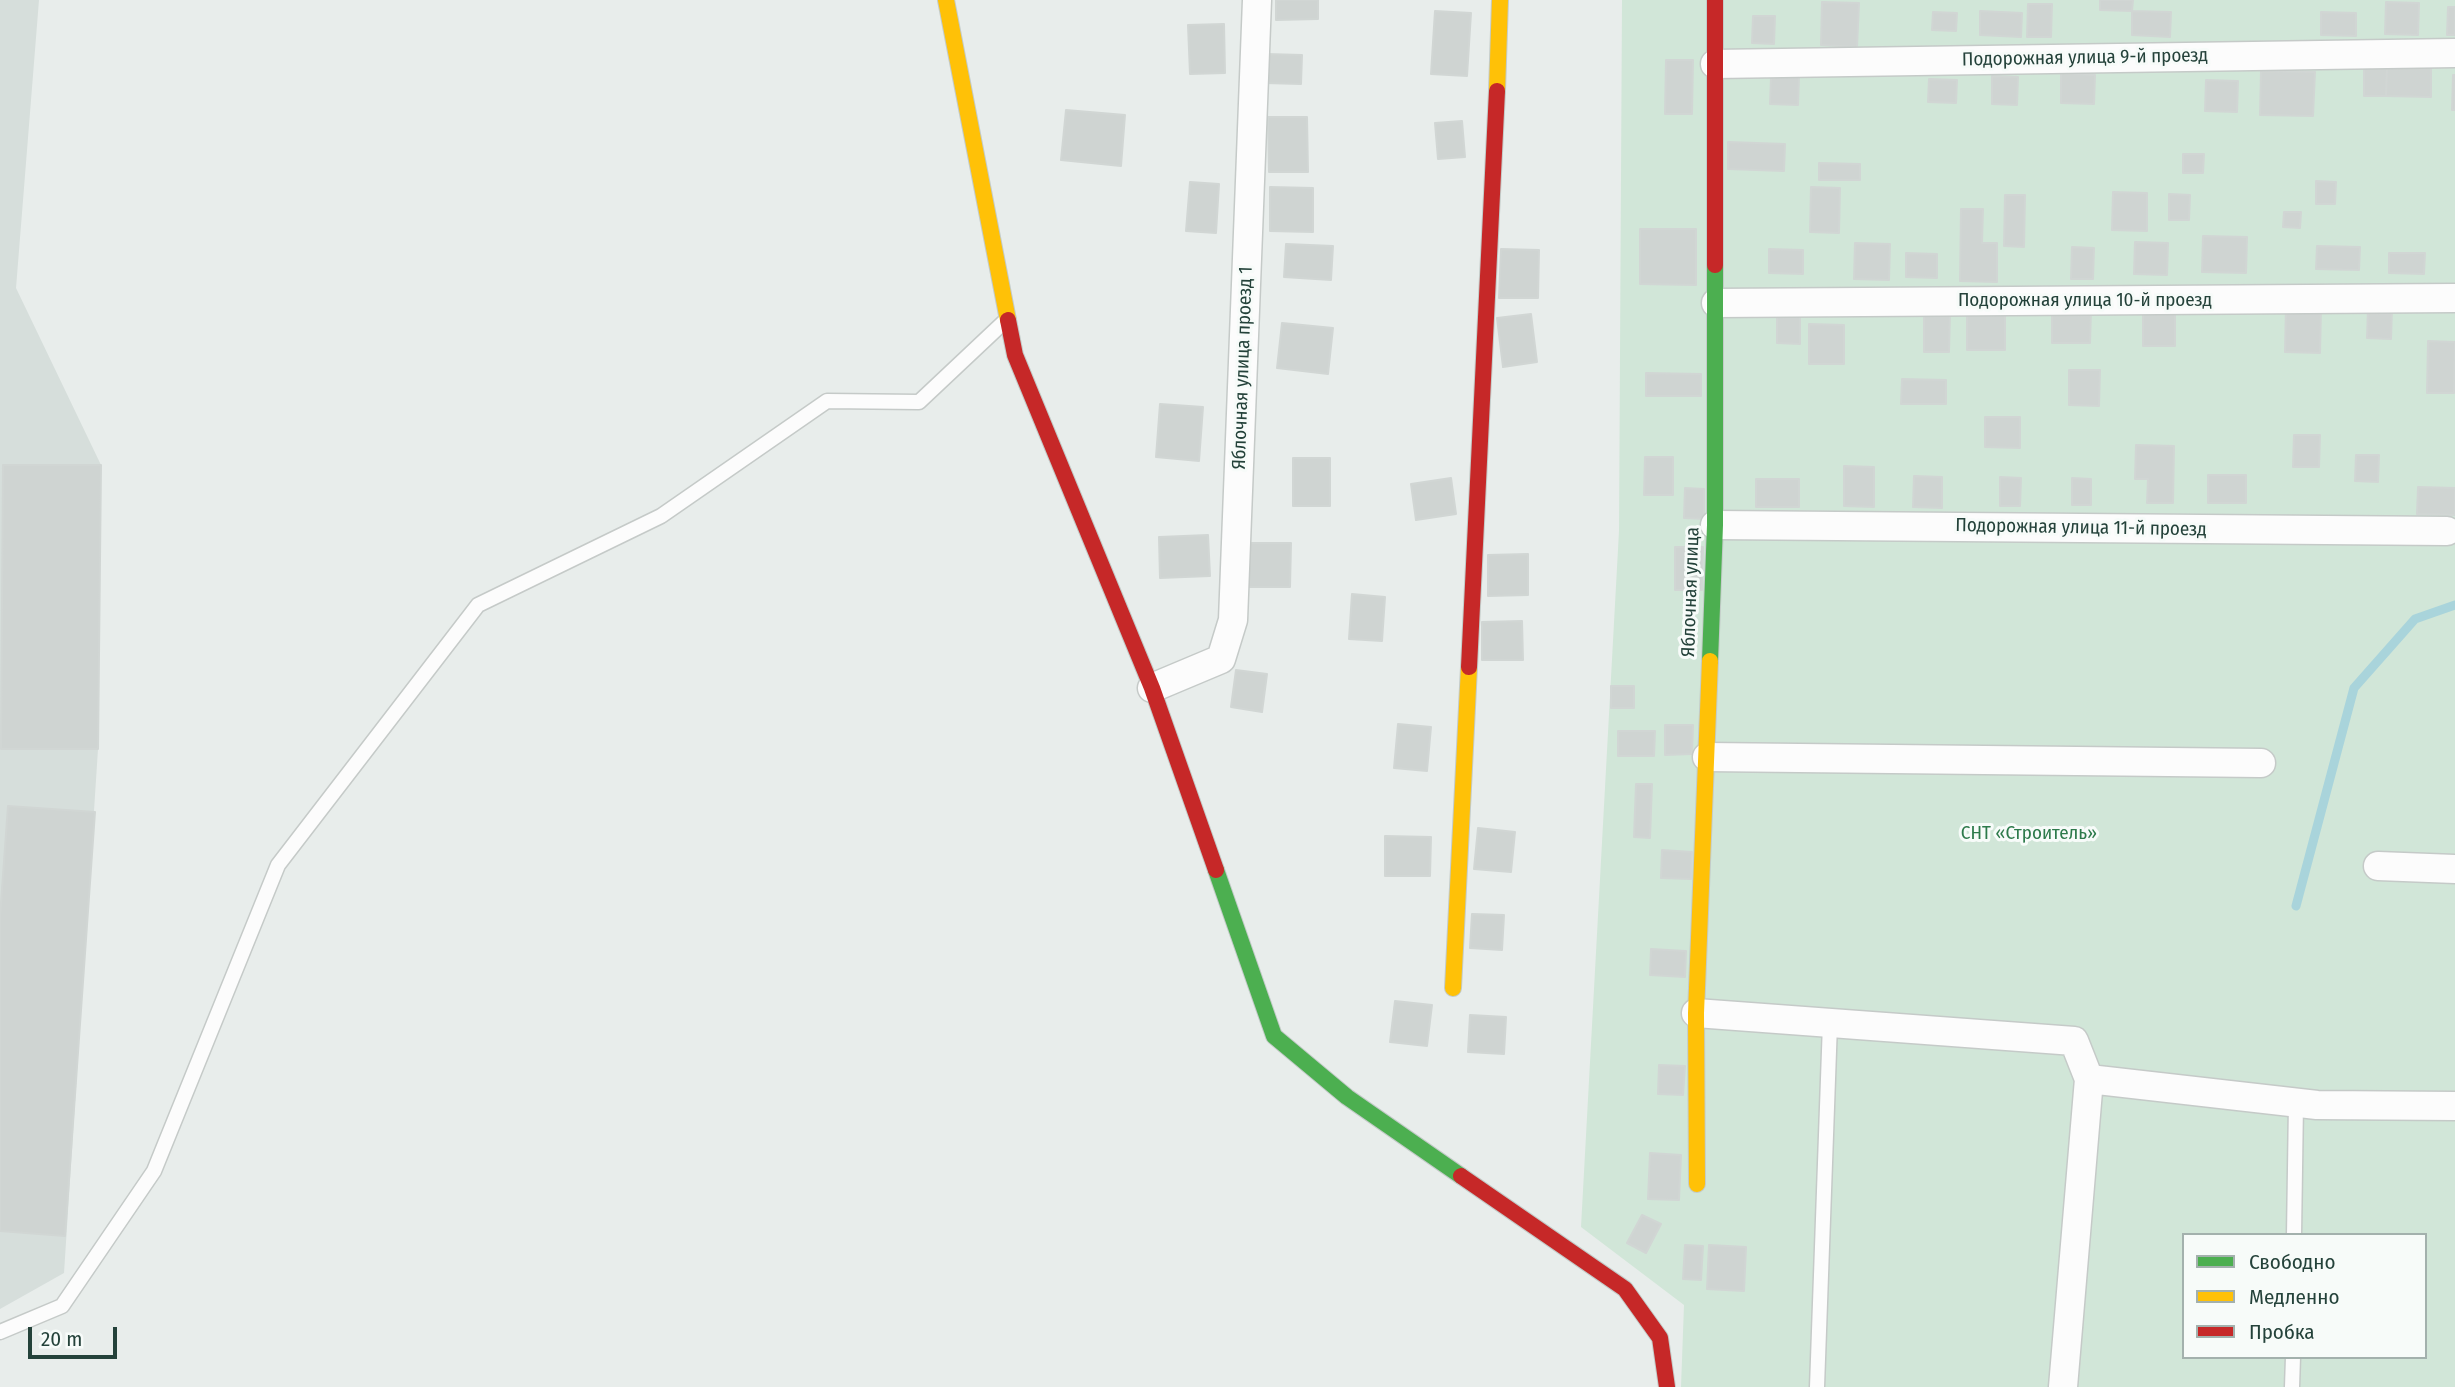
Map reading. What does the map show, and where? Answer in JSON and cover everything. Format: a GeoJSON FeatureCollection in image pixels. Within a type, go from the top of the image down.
{"type":"FeatureCollection","features":[{"type":"Feature","properties":{"kind":"street"},"geometry":{"type":"LineString","coordinates":[[946,0],[1015,355],[1152,688],[1274,1036],[1347,1097],[1625,1289],[1660,1338],[1667,1387]]}},
{"type":"Feature","properties":{"kind":"street","name":"Яблочная улица проезд 1"},"geometry":{"type":"LineString","coordinates":[[1152,688],[1221,659],[1233,620],[1257,0]]}},
{"type":"Feature","properties":{"kind":"street"},"geometry":{"type":"LineString","coordinates":[[1453,988],[1500,0]]}},
{"type":"Feature","properties":{"kind":"street","name":"Яблочная улица"},"geometry":{"type":"LineString","coordinates":[[1697,1184],[1696,1013],[1715,525],[1714,0]]}},
{"type":"Feature","properties":{"kind":"street","name":"Подорожная улица 9-й проезд"},"geometry":{"type":"LineString","coordinates":[[1715,64],[2455,53]]}},
{"type":"Feature","properties":{"kind":"street","name":"Подорожная улица 10-й проезд"},"geometry":{"type":"LineString","coordinates":[[1716,303],[2455,298]]}},
{"type":"Feature","properties":{"kind":"street","name":"Подорожная улица 11-й проезд"},"geometry":{"type":"LineString","coordinates":[[1715,525],[2447,531]]}},
{"type":"Feature","properties":{"kind":"street"},"geometry":{"type":"LineString","coordinates":[[1707,757],[2261,763]]}},
{"type":"Feature","properties":{"kind":"street"},"geometry":{"type":"LineString","coordinates":[[2378,866],[2455,869]]}},
{"type":"Feature","properties":{"kind":"street"},"geometry":{"type":"LineString","coordinates":[[1696,1013],[2074,1041],[2089,1080],[2063,1387]]}},
{"type":"Feature","properties":{"kind":"street"},"geometry":{"type":"LineString","coordinates":[[2089,1080],[2317,1105],[2455,1106]]}},
{"type":"Feature","properties":{"kind":"lane"},"geometry":{"type":"LineString","coordinates":[[0,1332],[62,1306],[154,1171],[278,865],[478,605],[661,516],[827,401],[919,402],[1007,318]]}},
{"type":"Feature","properties":{"kind":"lane"},"geometry":{"type":"LineString","coordinates":[[1817,1387],[1830,1023]]}},
{"type":"Feature","properties":{"kind":"lane"},"geometry":{"type":"LineString","coordinates":[[2294,1233],[2296,1103]]}},
{"type":"Feature","properties":{"kind":"lane"},"geometry":{"type":"LineString","coordinates":[[2292,1359],[2292,1387]]}},
{"type":"Feature","properties":{"kind":"shaded area"},"geometry":{"type":"Polygon","coordinates":[[[0,0],[39,0],[16,288],[101,465],[98,749],[64,1273],[0,1309],[0,0]]]}},
{"type":"Feature","properties":{"kind":"green space","name":"СНТ «Строитель»"},"geometry":{"type":"Polygon","coordinates":[[[1622,0],[2455,0],[2455,1387],[1681,1387],[1684,1305],[1581,1227],[1619,531],[1622,0]]]}},
{"type":"Feature","properties":{"kind":"building"},"geometry":{"type":"Polygon","coordinates":[[[1276,0],[1318,0],[1318,19],[1276,20],[1276,0]]]}},
{"type":"Feature","properties":{"kind":"building"},"geometry":{"type":"Polygon","coordinates":[[[2100,0],[2133,0],[2132,11],[2100,10],[2100,0]]]}},
{"type":"Feature","properties":{"kind":"building"},"geometry":{"type":"Polygon","coordinates":[[[1822,2],[1859,3],[1857,47],[1821,45],[1822,2]]]}},
{"type":"Feature","properties":{"kind":"building"},"geometry":{"type":"Polygon","coordinates":[[[2386,2],[2419,3],[2418,35],[2385,34],[2386,2]]]}},
{"type":"Feature","properties":{"kind":"building"},"geometry":{"type":"Polygon","coordinates":[[[2028,4],[2052,4],[2051,37],[2027,37],[2028,4]]]}},
{"type":"Feature","properties":{"kind":"building"},"geometry":{"type":"Polygon","coordinates":[[[2448,7],[2455,7],[2455,35],[2447,35],[2448,7]]]}},
{"type":"Feature","properties":{"kind":"building"},"geometry":{"type":"Polygon","coordinates":[[[1435,11],[1471,13],[1467,76],[1431,74],[1435,11]]]}},
{"type":"Feature","properties":{"kind":"building"},"geometry":{"type":"Polygon","coordinates":[[[1980,11],[2022,13],[2021,37],[1980,35],[1980,11]]]}},
{"type":"Feature","properties":{"kind":"building"},"geometry":{"type":"Polygon","coordinates":[[[2132,11],[2171,12],[2170,37],[2132,35],[2132,11]]]}},
{"type":"Feature","properties":{"kind":"building"},"geometry":{"type":"Polygon","coordinates":[[[1933,12],[1957,13],[1956,31],[1932,30],[1933,12]]]}},
{"type":"Feature","properties":{"kind":"building"},"geometry":{"type":"Polygon","coordinates":[[[2321,12],[2356,13],[2356,36],[2321,35],[2321,12]]]}},
{"type":"Feature","properties":{"kind":"building"},"geometry":{"type":"Polygon","coordinates":[[[1753,16],[1775,16],[1774,44],[1752,43],[1753,16]]]}},
{"type":"Feature","properties":{"kind":"building"},"geometry":{"type":"Polygon","coordinates":[[[1224,24],[1225,73],[1190,74],[1188,25],[1224,24]]]}},
{"type":"Feature","properties":{"kind":"building"},"geometry":{"type":"Polygon","coordinates":[[[1266,54],[1302,55],[1301,84],[1265,83],[1266,54]]]}},
{"type":"Feature","properties":{"kind":"building"},"geometry":{"type":"Polygon","coordinates":[[[1666,60],[1693,60],[1692,114],[1665,114],[1666,60]]]}},
{"type":"Feature","properties":{"kind":"building"},"geometry":{"type":"Polygon","coordinates":[[[2364,64],[2387,65],[2386,96],[2364,96],[2364,64]]]}},
{"type":"Feature","properties":{"kind":"building"},"geometry":{"type":"Polygon","coordinates":[[[2387,67],[2431,68],[2431,97],[2386,96],[2387,67]]]}},
{"type":"Feature","properties":{"kind":"building"},"geometry":{"type":"Polygon","coordinates":[[[2261,71],[2315,72],[2313,116],[2260,115],[2261,71]]]}},
{"type":"Feature","properties":{"kind":"building"},"geometry":{"type":"Polygon","coordinates":[[[2061,73],[2095,75],[2094,104],[2061,103],[2061,73]]]}},
{"type":"Feature","properties":{"kind":"building"},"geometry":{"type":"Polygon","coordinates":[[[2455,75],[2455,110],[2452,110],[2455,75]]]}},
{"type":"Feature","properties":{"kind":"building"},"geometry":{"type":"Polygon","coordinates":[[[1992,76],[2018,77],[2017,105],[1992,104],[1992,76]]]}},
{"type":"Feature","properties":{"kind":"building"},"geometry":{"type":"Polygon","coordinates":[[[1771,77],[1799,77],[1798,105],[1770,104],[1771,77]]]}},
{"type":"Feature","properties":{"kind":"building"},"geometry":{"type":"Polygon","coordinates":[[[1929,79],[1957,80],[1956,103],[1928,102],[1929,79]]]}},
{"type":"Feature","properties":{"kind":"building"},"geometry":{"type":"Polygon","coordinates":[[[2206,80],[2238,81],[2237,112],[2205,111],[2206,80]]]}},
{"type":"Feature","properties":{"kind":"building"},"geometry":{"type":"Polygon","coordinates":[[[1066,110],[1125,115],[1121,166],[1061,160],[1066,110]]]}},
{"type":"Feature","properties":{"kind":"building"},"geometry":{"type":"Polygon","coordinates":[[[1268,117],[1307,117],[1308,172],[1269,172],[1268,117]]]}},
{"type":"Feature","properties":{"kind":"building"},"geometry":{"type":"Polygon","coordinates":[[[1462,121],[1465,157],[1438,159],[1435,123],[1462,121]]]}},
{"type":"Feature","properties":{"kind":"building"},"geometry":{"type":"Polygon","coordinates":[[[1728,142],[1785,144],[1784,171],[1728,169],[1728,142]]]}},
{"type":"Feature","properties":{"kind":"building"},"geometry":{"type":"Polygon","coordinates":[[[2183,154],[2204,154],[2203,173],[2183,173],[2183,154]]]}},
{"type":"Feature","properties":{"kind":"building"},"geometry":{"type":"Polygon","coordinates":[[[1819,163],[1860,164],[1860,180],[1819,180],[1819,163]]]}},
{"type":"Feature","properties":{"kind":"building"},"geometry":{"type":"Polygon","coordinates":[[[2316,181],[2336,182],[2335,204],[2316,204],[2316,181]]]}},
{"type":"Feature","properties":{"kind":"building"},"geometry":{"type":"Polygon","coordinates":[[[1190,182],[1219,184],[1216,233],[1186,231],[1190,182]]]}},
{"type":"Feature","properties":{"kind":"building"},"geometry":{"type":"Polygon","coordinates":[[[1270,187],[1313,188],[1313,232],[1270,231],[1270,187]]]}},
{"type":"Feature","properties":{"kind":"building"},"geometry":{"type":"Polygon","coordinates":[[[1811,187],[1840,188],[1839,233],[1810,232],[1811,187]]]}},
{"type":"Feature","properties":{"kind":"building"},"geometry":{"type":"Polygon","coordinates":[[[2113,192],[2147,193],[2147,231],[2112,230],[2113,192]]]}},
{"type":"Feature","properties":{"kind":"building"},"geometry":{"type":"Polygon","coordinates":[[[2169,194],[2190,195],[2189,220],[2169,220],[2169,194]]]}},
{"type":"Feature","properties":{"kind":"building"},"geometry":{"type":"Polygon","coordinates":[[[2005,195],[2025,195],[2024,247],[2004,246],[2005,195]]]}},
{"type":"Feature","properties":{"kind":"building"},"geometry":{"type":"Polygon","coordinates":[[[1961,209],[1983,209],[1982,243],[1997,243],[1997,282],[1960,281],[1961,209]]]}},
{"type":"Feature","properties":{"kind":"building"},"geometry":{"type":"Polygon","coordinates":[[[2284,212],[2301,212],[2300,228],[2283,227],[2284,212]]]}},
{"type":"Feature","properties":{"kind":"building"},"geometry":{"type":"Polygon","coordinates":[[[1640,229],[1696,229],[1696,285],[1640,284],[1640,229]]]}},
{"type":"Feature","properties":{"kind":"building"},"geometry":{"type":"Polygon","coordinates":[[[2203,236],[2247,237],[2246,273],[2202,272],[2203,236]]]}},
{"type":"Feature","properties":{"kind":"building"},"geometry":{"type":"Polygon","coordinates":[[[2135,242],[2168,243],[2167,275],[2134,274],[2135,242]]]}},
{"type":"Feature","properties":{"kind":"building"},"geometry":{"type":"Polygon","coordinates":[[[1855,243],[1890,244],[1889,280],[1854,279],[1855,243]]]}},
{"type":"Feature","properties":{"kind":"building"},"geometry":{"type":"Polygon","coordinates":[[[1286,244],[1333,246],[1331,280],[1284,277],[1286,244]]]}},
{"type":"Feature","properties":{"kind":"building"},"geometry":{"type":"Polygon","coordinates":[[[2317,246],[2360,247],[2359,270],[2316,269],[2317,246]]]}},
{"type":"Feature","properties":{"kind":"building"},"geometry":{"type":"Polygon","coordinates":[[[2072,247],[2094,248],[2093,279],[2071,279],[2072,247]]]}},
{"type":"Feature","properties":{"kind":"building"},"geometry":{"type":"Polygon","coordinates":[[[1501,249],[1539,250],[1538,298],[1499,298],[1501,249]]]}},
{"type":"Feature","properties":{"kind":"building"},"geometry":{"type":"Polygon","coordinates":[[[1769,249],[1803,250],[1803,274],[1769,273],[1769,249]]]}},
{"type":"Feature","properties":{"kind":"building"},"geometry":{"type":"Polygon","coordinates":[[[1906,253],[1937,254],[1937,278],[1906,277],[1906,253]]]}},
{"type":"Feature","properties":{"kind":"building"},"geometry":{"type":"Polygon","coordinates":[[[2389,253],[2425,253],[2424,274],[2389,273],[2389,253]]]}},
{"type":"Feature","properties":{"kind":"building"},"geometry":{"type":"Polygon","coordinates":[[[2286,307],[2321,308],[2320,353],[2285,352],[2286,307]]]}},
{"type":"Feature","properties":{"kind":"building"},"geometry":{"type":"Polygon","coordinates":[[[2143,308],[2175,309],[2175,346],[2143,346],[2143,308]]]}},
{"type":"Feature","properties":{"kind":"building"},"geometry":{"type":"Polygon","coordinates":[[[2368,308],[2392,309],[2391,339],[2367,338],[2368,308]]]}},
{"type":"Feature","properties":{"kind":"building"},"geometry":{"type":"Polygon","coordinates":[[[2052,309],[2091,310],[2090,343],[2052,343],[2052,309]]]}},
{"type":"Feature","properties":{"kind":"building"},"geometry":{"type":"Polygon","coordinates":[[[1531,314],[1537,362],[1503,367],[1497,318],[1531,314]]]}},
{"type":"Feature","properties":{"kind":"building"},"geometry":{"type":"Polygon","coordinates":[[[1924,314],[1950,314],[1949,352],[1924,352],[1924,314]]]}},
{"type":"Feature","properties":{"kind":"building"},"geometry":{"type":"Polygon","coordinates":[[[1967,314],[2005,315],[2005,350],[1967,350],[1967,314]]]}},
{"type":"Feature","properties":{"kind":"building"},"geometry":{"type":"Polygon","coordinates":[[[1777,315],[1800,315],[1800,344],[1777,343],[1777,315]]]}},
{"type":"Feature","properties":{"kind":"building"},"geometry":{"type":"Polygon","coordinates":[[[1282,323],[1333,328],[1328,374],[1277,368],[1282,323]]]}},
{"type":"Feature","properties":{"kind":"building"},"geometry":{"type":"Polygon","coordinates":[[[1809,324],[1844,325],[1844,364],[1809,364],[1809,324]]]}},
{"type":"Feature","properties":{"kind":"building"},"geometry":{"type":"Polygon","coordinates":[[[2428,341],[2455,342],[2454,393],[2427,393],[2428,341]]]}},
{"type":"Feature","properties":{"kind":"building"},"geometry":{"type":"Polygon","coordinates":[[[2069,370],[2100,370],[2099,406],[2069,405],[2069,370]]]}},
{"type":"Feature","properties":{"kind":"building"},"geometry":{"type":"Polygon","coordinates":[[[1646,373],[1701,374],[1701,396],[1646,396],[1646,373]]]}},
{"type":"Feature","properties":{"kind":"building"},"geometry":{"type":"Polygon","coordinates":[[[1902,379],[1946,380],[1946,404],[1901,404],[1902,379]]]}},
{"type":"Feature","properties":{"kind":"building"},"geometry":{"type":"Polygon","coordinates":[[[1160,404],[1203,407],[1199,461],[1156,457],[1160,404]]]}},
{"type":"Feature","properties":{"kind":"building"},"geometry":{"type":"Polygon","coordinates":[[[1985,417],[2020,417],[2020,448],[1985,447],[1985,417]]]}},
{"type":"Feature","properties":{"kind":"building"},"geometry":{"type":"Polygon","coordinates":[[[2294,435],[2320,435],[2319,467],[2293,467],[2294,435]]]}},
{"type":"Feature","properties":{"kind":"building"},"geometry":{"type":"Polygon","coordinates":[[[2136,445],[2174,446],[2173,503],[2147,503],[2148,479],[2135,479],[2136,445]]]}},
{"type":"Feature","properties":{"kind":"building"},"geometry":{"type":"Polygon","coordinates":[[[2356,455],[2379,455],[2378,482],[2355,481],[2356,455]]]}},
{"type":"Feature","properties":{"kind":"building"},"geometry":{"type":"Polygon","coordinates":[[[1645,457],[1673,457],[1673,495],[1644,495],[1645,457]]]}},
{"type":"Feature","properties":{"kind":"building"},"geometry":{"type":"Polygon","coordinates":[[[1293,458],[1330,458],[1330,506],[1293,506],[1293,458]]]}},
{"type":"Feature","properties":{"kind":"building"},"geometry":{"type":"Polygon","coordinates":[[[3,465],[101,465],[98,749],[1,749],[3,465]]]}},
{"type":"Feature","properties":{"kind":"building"},"geometry":{"type":"Polygon","coordinates":[[[1844,466],[1874,467],[1874,507],[1844,506],[1844,466]]]}},
{"type":"Feature","properties":{"kind":"building"},"geometry":{"type":"Polygon","coordinates":[[[2208,475],[2246,475],[2246,503],[2208,503],[2208,475]]]}},
{"type":"Feature","properties":{"kind":"building"},"geometry":{"type":"Polygon","coordinates":[[[1914,476],[1942,477],[1942,508],[1913,507],[1914,476]]]}},
{"type":"Feature","properties":{"kind":"building"},"geometry":{"type":"Polygon","coordinates":[[[2000,477],[2021,478],[2020,506],[2000,506],[2000,477]]]}},
{"type":"Feature","properties":{"kind":"building"},"geometry":{"type":"Polygon","coordinates":[[[1451,478],[1456,514],[1416,520],[1411,484],[1451,478]]]}},
{"type":"Feature","properties":{"kind":"building"},"geometry":{"type":"Polygon","coordinates":[[[2072,478],[2091,479],[2091,505],[2072,505],[2072,478]]]}},
{"type":"Feature","properties":{"kind":"building"},"geometry":{"type":"Polygon","coordinates":[[[1756,479],[1799,479],[1799,507],[1756,507],[1756,479]]]}},
{"type":"Feature","properties":{"kind":"building"},"geometry":{"type":"Polygon","coordinates":[[[2418,487],[2455,488],[2455,515],[2417,514],[2418,487]]]}},
{"type":"Feature","properties":{"kind":"building"},"geometry":{"type":"Polygon","coordinates":[[[1685,488],[1704,489],[1704,519],[1684,518],[1685,488]]]}},
{"type":"Feature","properties":{"kind":"building"},"geometry":{"type":"Polygon","coordinates":[[[1208,535],[1210,576],[1160,578],[1159,537],[1208,535]]]}},
{"type":"Feature","properties":{"kind":"building"},"geometry":{"type":"Polygon","coordinates":[[[1248,543],[1291,543],[1290,587],[1248,587],[1248,543]]]}},
{"type":"Feature","properties":{"kind":"building"},"geometry":{"type":"Polygon","coordinates":[[[1675,547],[1703,547],[1702,590],[1675,590],[1675,547]]]}},
{"type":"Feature","properties":{"kind":"building"},"geometry":{"type":"Polygon","coordinates":[[[1528,554],[1528,595],[1488,596],[1488,555],[1528,554]]]}},
{"type":"Feature","properties":{"kind":"building"},"geometry":{"type":"Polygon","coordinates":[[[1352,594],[1385,597],[1382,641],[1349,639],[1352,594]]]}},
{"type":"Feature","properties":{"kind":"building"},"geometry":{"type":"Polygon","coordinates":[[[1522,621],[1523,660],[1482,660],[1482,622],[1522,621]]]}},
{"type":"Feature","properties":{"kind":"building"},"geometry":{"type":"Polygon","coordinates":[[[1236,670],[1267,674],[1262,712],[1231,707],[1236,670]]]}},
{"type":"Feature","properties":{"kind":"building"},"geometry":{"type":"Polygon","coordinates":[[[1611,686],[1634,686],[1634,708],[1611,708],[1611,686]]]}},
{"type":"Feature","properties":{"kind":"building"},"geometry":{"type":"Polygon","coordinates":[[[1398,724],[1431,727],[1427,771],[1394,768],[1398,724]]]}},
{"type":"Feature","properties":{"kind":"building"},"geometry":{"type":"Polygon","coordinates":[[[1665,725],[1693,725],[1692,754],[1665,755],[1665,725]]]}},
{"type":"Feature","properties":{"kind":"building"},"geometry":{"type":"Polygon","coordinates":[[[1618,731],[1655,731],[1654,756],[1618,756],[1618,731]]]}},
{"type":"Feature","properties":{"kind":"building"},"geometry":{"type":"Polygon","coordinates":[[[1636,784],[1652,784],[1650,838],[1634,837],[1636,784]]]}},
{"type":"Feature","properties":{"kind":"building"},"geometry":{"type":"Polygon","coordinates":[[[8,806],[95,812],[65,1236],[0,1231],[0,917],[8,806]]]}},
{"type":"Feature","properties":{"kind":"building"},"geometry":{"type":"Polygon","coordinates":[[[1478,828],[1515,832],[1511,872],[1474,869],[1478,828]]]}},
{"type":"Feature","properties":{"kind":"building"},"geometry":{"type":"Polygon","coordinates":[[[1385,836],[1431,837],[1430,876],[1385,876],[1385,836]]]}},
{"type":"Feature","properties":{"kind":"building"},"geometry":{"type":"Polygon","coordinates":[[[1662,850],[1692,852],[1691,879],[1661,878],[1662,850]]]}},
{"type":"Feature","properties":{"kind":"building"},"geometry":{"type":"Polygon","coordinates":[[[1472,914],[1504,915],[1502,950],[1470,948],[1472,914]]]}},
{"type":"Feature","properties":{"kind":"building"},"geometry":{"type":"Polygon","coordinates":[[[1651,949],[1686,951],[1685,977],[1650,975],[1651,949]]]}},
{"type":"Feature","properties":{"kind":"building"},"geometry":{"type":"Polygon","coordinates":[[[1395,1001],[1432,1005],[1427,1046],[1390,1042],[1395,1001]]]}},
{"type":"Feature","properties":{"kind":"building"},"geometry":{"type":"Polygon","coordinates":[[[1470,1015],[1506,1017],[1504,1054],[1468,1052],[1470,1015]]]}},
{"type":"Feature","properties":{"kind":"building"},"geometry":{"type":"Polygon","coordinates":[[[1659,1065],[1685,1066],[1683,1095],[1658,1094],[1659,1065]]]}},
{"type":"Feature","properties":{"kind":"building"},"geometry":{"type":"Polygon","coordinates":[[[1650,1153],[1681,1155],[1679,1200],[1648,1199],[1650,1153]]]}},
{"type":"Feature","properties":{"kind":"building"},"geometry":{"type":"Polygon","coordinates":[[[1642,1215],[1661,1224],[1646,1253],[1627,1243],[1642,1215]]]}},
{"type":"Feature","properties":{"kind":"building"},"geometry":{"type":"Polygon","coordinates":[[[1685,1245],[1703,1246],[1701,1280],[1683,1279],[1685,1245]]]}},
{"type":"Feature","properties":{"kind":"building"},"geometry":{"type":"Polygon","coordinates":[[[1709,1245],[1746,1247],[1744,1291],[1707,1289],[1709,1245]]]}},
{"type":"Feature","properties":{"kind":"waterway"},"geometry":{"type":"LineString","coordinates":[[2296,906],[2354,688],[2415,619],[2455,605]]}},
{"type":"Feature","properties":{"kind":"traffic: fast"},"geometry":{"type":"LineString","coordinates":[[1710,661],[1715,525],[1715,265]]}},
{"type":"Feature","properties":{"kind":"traffic: fast"},"geometry":{"type":"LineString","coordinates":[[1216,870],[1274,1036],[1347,1097],[1461,1176]]}},
{"type":"Feature","properties":{"kind":"traffic: slow"},"geometry":{"type":"LineString","coordinates":[[946,0],[1008,320]]}},
{"type":"Feature","properties":{"kind":"traffic: slow"},"geometry":{"type":"LineString","coordinates":[[1497,91],[1500,0]]}},
{"type":"Feature","properties":{"kind":"traffic: slow"},"geometry":{"type":"LineString","coordinates":[[1697,1184],[1696,1013],[1710,661]]}},
{"type":"Feature","properties":{"kind":"traffic: slow"},"geometry":{"type":"LineString","coordinates":[[1453,988],[1469,667]]}},
{"type":"Feature","properties":{"kind":"traffic: jam"},"geometry":{"type":"LineString","coordinates":[[1715,0],[1715,265]]}},
{"type":"Feature","properties":{"kind":"traffic: jam"},"geometry":{"type":"LineString","coordinates":[[1469,667],[1497,91]]}},
{"type":"Feature","properties":{"kind":"traffic: jam"},"geometry":{"type":"LineString","coordinates":[[1008,320],[1015,355],[1152,688],[1216,870]]}},
{"type":"Feature","properties":{"kind":"traffic: jam"},"geometry":{"type":"LineString","coordinates":[[1461,1176],[1625,1289],[1660,1338],[1667,1387]]}}]}
